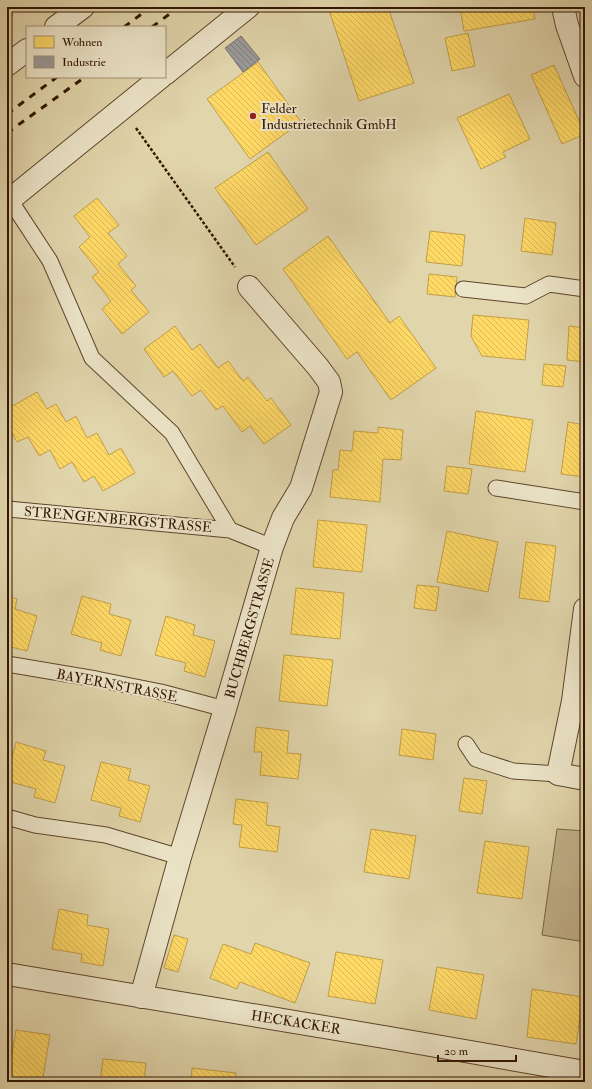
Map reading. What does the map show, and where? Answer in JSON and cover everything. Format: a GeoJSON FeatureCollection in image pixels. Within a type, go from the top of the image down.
{"type":"FeatureCollection","features":[{"type":"Feature","properties":{"kind":"street"},"geometry":{"type":"LineString","coordinates":[[57,26],[82,7]]}},
{"type":"Feature","properties":{"kind":"street"},"geometry":{"type":"LineString","coordinates":[[166,73],[248,7]]}},
{"type":"Feature","properties":{"kind":"street"},"geometry":{"type":"LineString","coordinates":[[563,7],[567,24],[585,76]]}},
{"type":"Feature","properties":{"kind":"street"},"geometry":{"type":"LineString","coordinates":[[7,65],[26,51]]}},
{"type":"Feature","properties":{"kind":"street","name":"STRENGENBERGSTRASSE"},"geometry":{"type":"LineString","coordinates":[[8,201],[160,78]]}},
{"type":"Feature","properties":{"kind":"street","name":"BUCHBERGSTRASSE"},"geometry":{"type":"LineString","coordinates":[[141,997],[180,857],[272,547],[283,518],[301,488],[331,392],[329,382],[318,367],[249,287]]}},
{"type":"Feature","properties":{"kind":"street"},"geometry":{"type":"LineString","coordinates":[[585,609],[573,701],[558,774],[585,779]]}},
{"type":"Feature","properties":{"kind":"street","name":"HECKACKER"},"geometry":{"type":"LineString","coordinates":[[7,974],[398,1039],[585,1072]]}},
{"type":"Feature","properties":{"kind":"lane","name":"STRENGENBERGSTRASSE"},"geometry":{"type":"LineString","coordinates":[[8,201],[50,260],[92,358],[172,433],[230,530]]}},
{"type":"Feature","properties":{"kind":"lane"},"geometry":{"type":"LineString","coordinates":[[464,289],[526,296],[549,284],[585,289]]}},
{"type":"Feature","properties":{"kind":"lane"},"geometry":{"type":"LineString","coordinates":[[496,488],[585,502]]}},
{"type":"Feature","properties":{"kind":"lane","name":"STRENGENBERGSTRASSE"},"geometry":{"type":"LineString","coordinates":[[7,507],[8,509],[230,530],[272,547]]}},
{"type":"Feature","properties":{"kind":"lane","name":"BAYERNSTRASSE"},"geometry":{"type":"LineString","coordinates":[[7,664],[132,686],[225,709]]}},
{"type":"Feature","properties":{"kind":"lane"},"geometry":{"type":"LineString","coordinates":[[466,744],[476,759],[513,771],[558,774]]}},
{"type":"Feature","properties":{"kind":"lane"},"geometry":{"type":"LineString","coordinates":[[7,817],[35,825],[106,836],[180,857]]}},
{"type":"Feature","properties":{"kind":"path"},"geometry":{"type":"LineString","coordinates":[[121,109],[249,287]]}},
{"type":"Feature","properties":{"kind":"shaded area"},"geometry":{"type":"Polygon","coordinates":[[[557,829],[585,831],[585,942],[542,935],[557,829]]]}},
{"type":"Feature","properties":{"kind":"building: Wohnen"},"geometry":{"type":"Polygon","coordinates":[[[7,7],[11,7],[13,16],[7,18],[7,7]]]}},
{"type":"Feature","properties":{"kind":"building: Wohnen"},"geometry":{"type":"Polygon","coordinates":[[[328,7],[388,7],[414,83],[359,101],[328,7]]]}},
{"type":"Feature","properties":{"kind":"building: Wohnen"},"geometry":{"type":"Polygon","coordinates":[[[460,7],[533,7],[535,19],[464,31],[460,7]]]}},
{"type":"Feature","properties":{"kind":"building: Wohnen"},"geometry":{"type":"Polygon","coordinates":[[[468,33],[475,66],[452,71],[445,38],[468,33]]]}},
{"type":"Feature","properties":{"kind":"building: Wohnen"},"geometry":{"type":"Polygon","coordinates":[[[258,62],[301,122],[250,159],[207,99],[258,62]]]}},
{"type":"Feature","properties":{"kind":"building: Wohnen"},"geometry":{"type":"Polygon","coordinates":[[[554,65],[585,134],[562,144],[531,75],[554,65]]]}},
{"type":"Feature","properties":{"kind":"building: Wohnen"},"geometry":{"type":"Polygon","coordinates":[[[509,94],[530,139],[503,152],[506,157],[481,169],[457,118],[509,94]]]}},
{"type":"Feature","properties":{"kind":"building: Wohnen"},"geometry":{"type":"Polygon","coordinates":[[[268,152],[308,209],[256,245],[215,188],[268,152]]]}},
{"type":"Feature","properties":{"kind":"building: Wohnen"},"geometry":{"type":"Polygon","coordinates":[[[97,198],[119,225],[108,233],[127,256],[118,264],[136,286],[131,290],[149,312],[122,334],[102,309],[111,301],[92,277],[99,272],[79,247],[90,237],[74,216],[97,198]]]}},
{"type":"Feature","properties":{"kind":"building: Wohnen"},"geometry":{"type":"Polygon","coordinates":[[[525,218],[556,223],[552,255],[521,251],[525,218]]]}},
{"type":"Feature","properties":{"kind":"building: Wohnen"},"geometry":{"type":"Polygon","coordinates":[[[430,231],[465,235],[462,266],[426,262],[430,231]]]}},
{"type":"Feature","properties":{"kind":"building: Wohnen"},"geometry":{"type":"Polygon","coordinates":[[[328,236],[390,323],[399,316],[436,368],[391,400],[357,352],[347,359],[283,269],[328,236]]]}},
{"type":"Feature","properties":{"kind":"building: Wohnen"},"geometry":{"type":"Polygon","coordinates":[[[429,274],[457,277],[455,297],[427,294],[429,274]]]}},
{"type":"Feature","properties":{"kind":"building: Wohnen"},"geometry":{"type":"Polygon","coordinates":[[[473,315],[529,320],[525,360],[482,356],[471,336],[473,315]]]}},
{"type":"Feature","properties":{"kind":"building: Wohnen"},"geometry":{"type":"Polygon","coordinates":[[[175,326],[192,350],[200,344],[218,368],[228,361],[243,381],[248,377],[267,401],[271,398],[291,425],[264,444],[250,426],[242,432],[223,406],[216,410],[201,390],[192,396],[173,371],[164,377],[144,349],[175,326]]]}},
{"type":"Feature","properties":{"kind":"building: Wohnen"},"geometry":{"type":"Polygon","coordinates":[[[569,326],[585,328],[585,362],[567,360],[569,326]]]}},
{"type":"Feature","properties":{"kind":"building: Wohnen"},"geometry":{"type":"Polygon","coordinates":[[[544,364],[566,366],[563,387],[542,385],[544,364]]]}},
{"type":"Feature","properties":{"kind":"building: Wohnen"},"geometry":{"type":"Polygon","coordinates":[[[37,392],[47,409],[56,404],[66,422],[76,416],[87,438],[97,433],[109,455],[121,448],[135,473],[103,491],[94,476],[84,482],[72,462],[60,469],[50,450],[39,456],[28,437],[17,442],[7,425],[7,409],[37,392]]]}},
{"type":"Feature","properties":{"kind":"building: Wohnen"},"geometry":{"type":"Polygon","coordinates":[[[476,411],[533,420],[525,472],[469,464],[476,411]]]}},
{"type":"Feature","properties":{"kind":"building: Wohnen"},"geometry":{"type":"Polygon","coordinates":[[[568,422],[585,425],[585,477],[561,474],[568,422]]]}},
{"type":"Feature","properties":{"kind":"building: Wohnen"},"geometry":{"type":"Polygon","coordinates":[[[378,427],[403,430],[401,460],[383,459],[380,502],[330,497],[333,470],[338,470],[340,450],[352,451],[354,431],[378,433],[378,427]]]}},
{"type":"Feature","properties":{"kind":"building: Wohnen"},"geometry":{"type":"Polygon","coordinates":[[[447,466],[472,469],[468,494],[444,491],[447,466]]]}},
{"type":"Feature","properties":{"kind":"building: Wohnen"},"geometry":{"type":"Polygon","coordinates":[[[318,520],[367,525],[362,572],[313,567],[318,520]]]}},
{"type":"Feature","properties":{"kind":"building: Wohnen"},"geometry":{"type":"Polygon","coordinates":[[[447,531],[498,542],[488,592],[437,582],[447,531]]]}},
{"type":"Feature","properties":{"kind":"building: Wohnen"},"geometry":{"type":"Polygon","coordinates":[[[526,542],[556,546],[549,602],[519,598],[526,542]]]}},
{"type":"Feature","properties":{"kind":"building: Wohnen"},"geometry":{"type":"Polygon","coordinates":[[[417,585],[439,587],[436,611],[414,608],[417,585]]]}},
{"type":"Feature","properties":{"kind":"building: Wohnen"},"geometry":{"type":"Polygon","coordinates":[[[296,588],[344,593],[340,639],[291,634],[296,588]]]}},
{"type":"Feature","properties":{"kind":"building: Wohnen"},"geometry":{"type":"Polygon","coordinates":[[[7,596],[17,599],[15,609],[37,616],[27,651],[7,646],[7,596]]]}},
{"type":"Feature","properties":{"kind":"building: Wohnen"},"geometry":{"type":"Polygon","coordinates":[[[82,596],[111,604],[109,614],[131,620],[121,656],[100,650],[102,643],[71,634],[82,596]]]}},
{"type":"Feature","properties":{"kind":"building: Wohnen"},"geometry":{"type":"Polygon","coordinates":[[[166,616],[195,625],[193,635],[215,641],[205,677],[184,671],[186,663],[155,655],[166,616]]]}},
{"type":"Feature","properties":{"kind":"building: Wohnen"},"geometry":{"type":"Polygon","coordinates":[[[284,655],[333,660],[327,706],[279,701],[284,655]]]}},
{"type":"Feature","properties":{"kind":"building: Wohnen"},"geometry":{"type":"Polygon","coordinates":[[[256,727],[289,731],[287,753],[301,754],[298,779],[260,775],[262,752],[254,752],[256,727]]]}},
{"type":"Feature","properties":{"kind":"building: Wohnen"},"geometry":{"type":"Polygon","coordinates":[[[402,729],[436,734],[433,760],[399,755],[402,729]]]}},
{"type":"Feature","properties":{"kind":"building: Wohnen"},"geometry":{"type":"Polygon","coordinates":[[[16,742],[46,751],[43,760],[65,766],[55,803],[34,797],[36,789],[7,781],[16,742]]]}},
{"type":"Feature","properties":{"kind":"building: Wohnen"},"geometry":{"type":"Polygon","coordinates":[[[101,762],[131,769],[128,780],[150,786],[140,822],[119,816],[121,808],[91,800],[101,762]]]}},
{"type":"Feature","properties":{"kind":"building: Wohnen"},"geometry":{"type":"Polygon","coordinates":[[[464,778],[487,781],[482,814],[459,811],[464,778]]]}},
{"type":"Feature","properties":{"kind":"building: Wohnen"},"geometry":{"type":"Polygon","coordinates":[[[236,799],[268,803],[266,825],[280,827],[277,852],[239,847],[242,825],[233,824],[236,799]]]}},
{"type":"Feature","properties":{"kind":"building: Wohnen"},"geometry":{"type":"Polygon","coordinates":[[[371,829],[416,836],[409,879],[364,872],[371,829]]]}},
{"type":"Feature","properties":{"kind":"building: Wohnen"},"geometry":{"type":"Polygon","coordinates":[[[485,841],[529,847],[522,899],[477,893],[485,841]]]}},
{"type":"Feature","properties":{"kind":"building: Wohnen"},"geometry":{"type":"Polygon","coordinates":[[[59,909],[88,915],[87,925],[109,929],[103,966],[81,962],[82,954],[52,949],[59,909]]]}},
{"type":"Feature","properties":{"kind":"building: Wohnen"},"geometry":{"type":"Polygon","coordinates":[[[174,935],[188,939],[178,972],[164,968],[174,935]]]}},
{"type":"Feature","properties":{"kind":"building: Wohnen"},"geometry":{"type":"Polygon","coordinates":[[[255,943],[310,963],[295,1003],[240,982],[237,989],[210,978],[223,944],[251,954],[255,943]]]}},
{"type":"Feature","properties":{"kind":"building: Wohnen"},"geometry":{"type":"Polygon","coordinates":[[[336,952],[383,960],[375,1004],[328,996],[336,952]]]}},
{"type":"Feature","properties":{"kind":"building: Wohnen"},"geometry":{"type":"Polygon","coordinates":[[[437,967],[484,975],[476,1019],[429,1010],[437,967]]]}},
{"type":"Feature","properties":{"kind":"building: Wohnen"},"geometry":{"type":"Polygon","coordinates":[[[532,989],[583,997],[576,1044],[527,1037],[532,989]]]}},
{"type":"Feature","properties":{"kind":"building: Wohnen"},"geometry":{"type":"Polygon","coordinates":[[[16,1030],[50,1035],[42,1082],[8,1078],[16,1030]]]}},
{"type":"Feature","properties":{"kind":"building: Wohnen"},"geometry":{"type":"Polygon","coordinates":[[[103,1059],[146,1063],[144,1082],[100,1082],[103,1059]]]}},
{"type":"Feature","properties":{"kind":"building: Wohnen"},"geometry":{"type":"Polygon","coordinates":[[[192,1068],[236,1073],[235,1082],[191,1082],[192,1068]]]}},
{"type":"Feature","properties":{"kind":"building: Industrie"},"geometry":{"type":"Polygon","coordinates":[[[241,36],[260,59],[243,72],[225,48],[241,36]]]}},
{"type":"Feature","properties":{"kind":"railway"},"geometry":{"type":"LineString","coordinates":[[125,26],[151,7]]}},
{"type":"Feature","properties":{"kind":"railway"},"geometry":{"type":"LineString","coordinates":[[153,26],[179,7]]}},
{"type":"Feature","properties":{"kind":"railway"},"geometry":{"type":"LineString","coordinates":[[7,114],[56,78]]}},
{"type":"Feature","properties":{"kind":"railway"},"geometry":{"type":"LineString","coordinates":[[7,133],[84,78]]}},
{"type":"Feature","properties":{"kind":"place","name":"Felder Industrietechnik GmbH"},"geometry":{"type":"Point","coordinates":[253,116]}}]}
